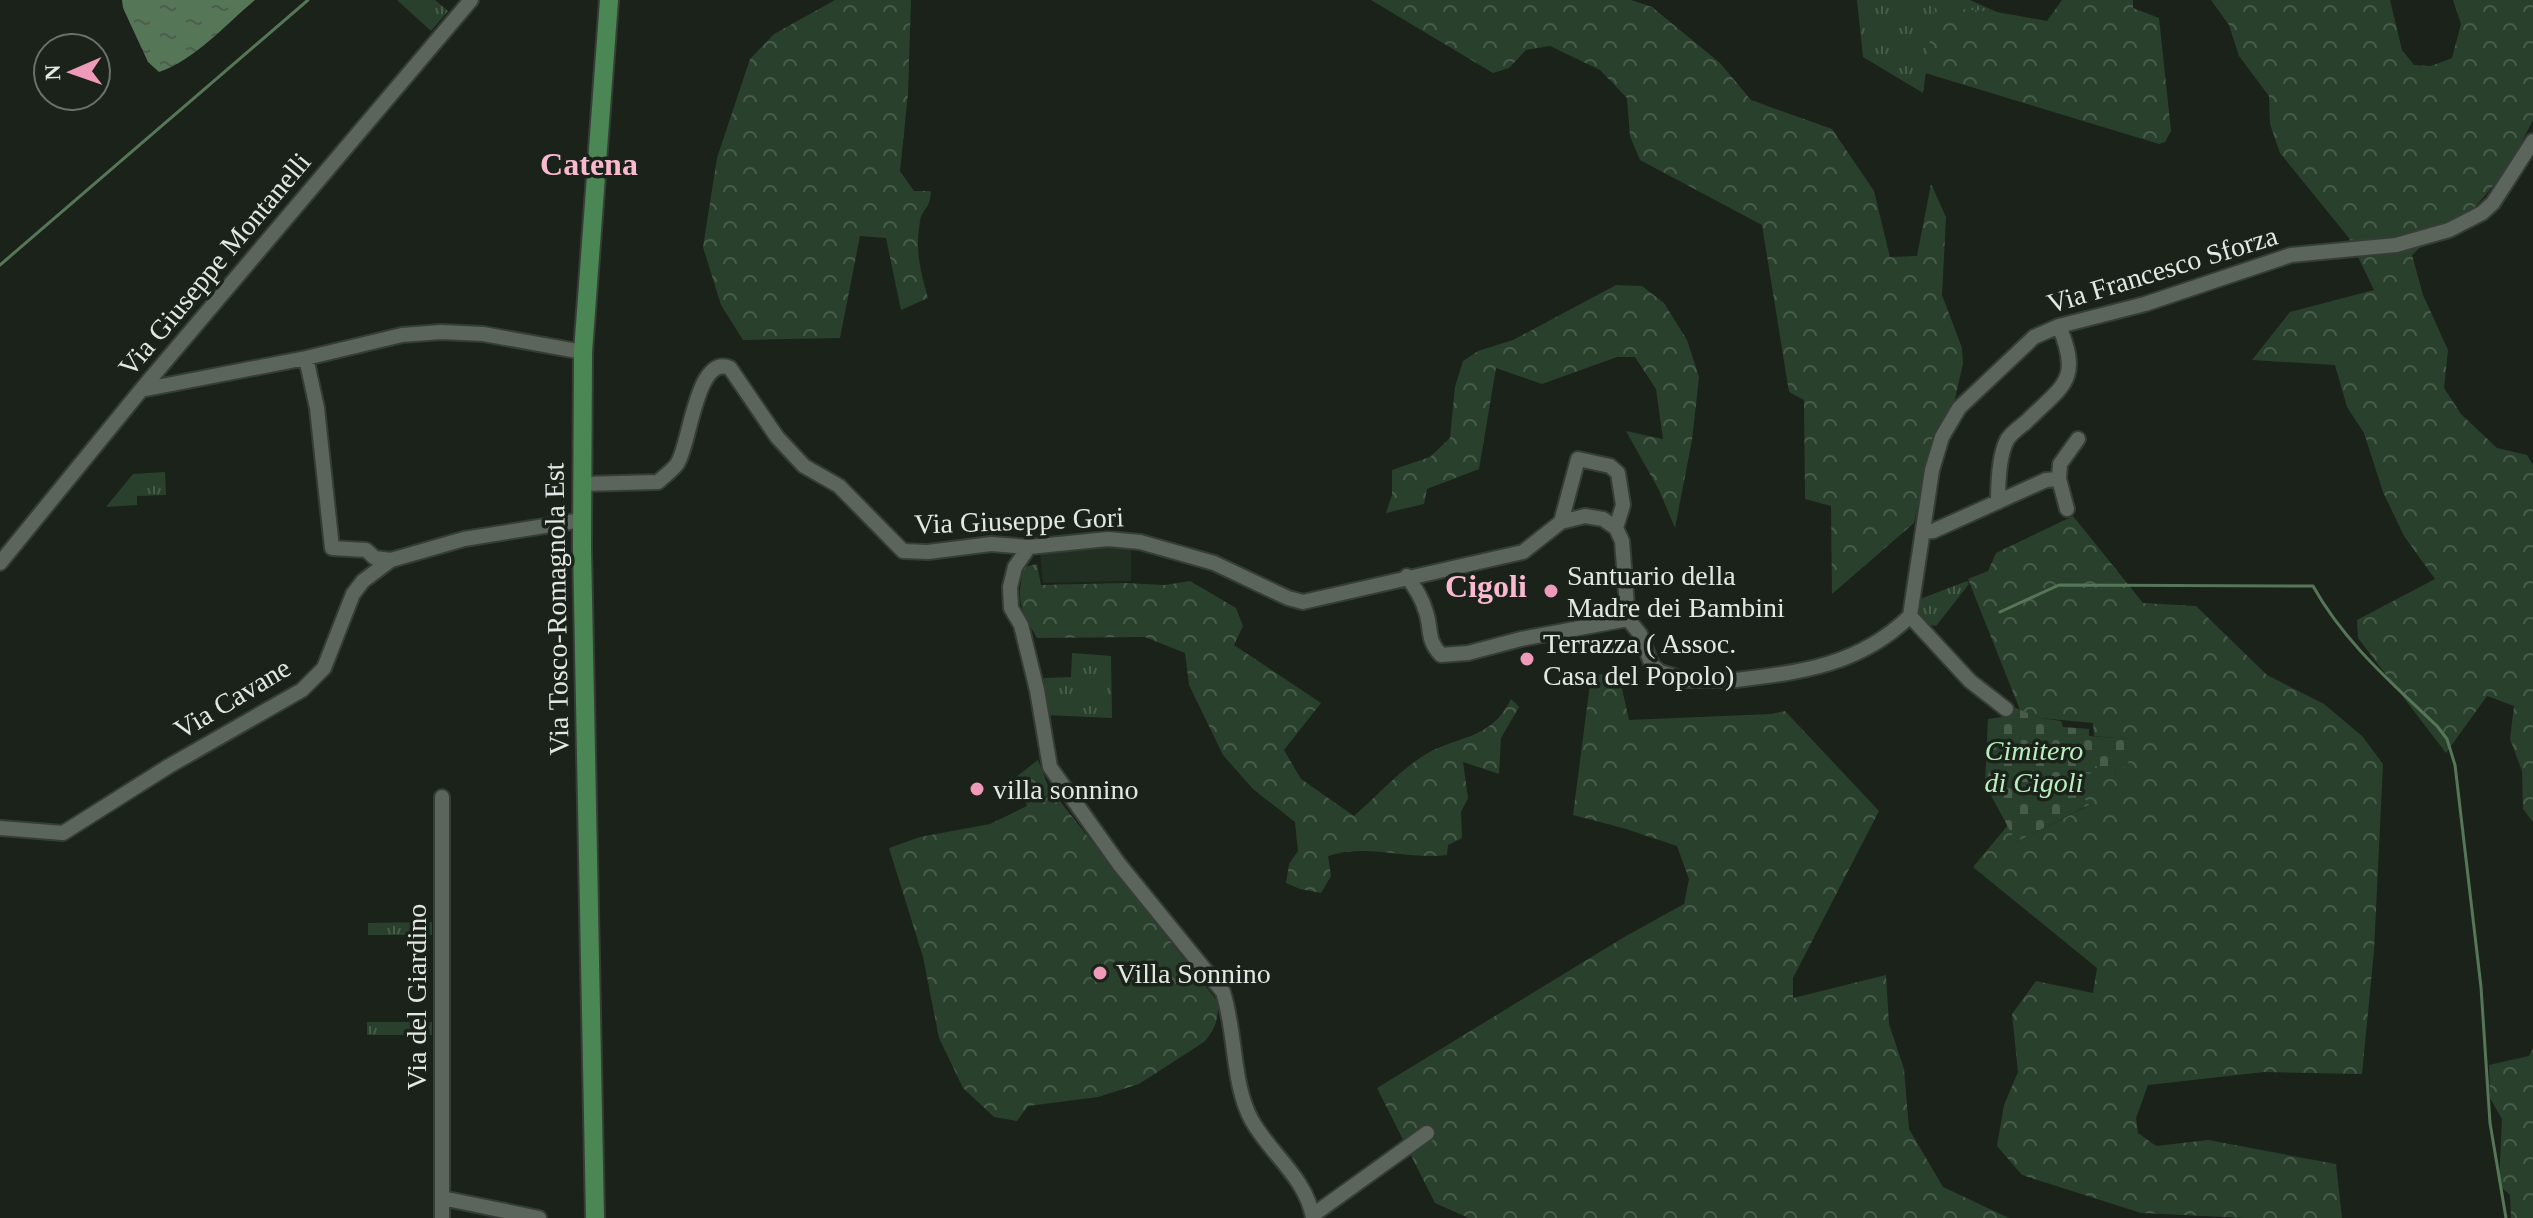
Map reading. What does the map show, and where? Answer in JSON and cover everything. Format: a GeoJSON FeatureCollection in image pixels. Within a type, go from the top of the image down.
{"type":"FeatureCollection","features":[{"type":"Feature","properties":{"kind":"main road","name":"Via Tosco-Romagnola Est"},"geometry":{"type":"LineString","coordinates":[[595,1218],[582,520],[583,352],[609,0]]}},
{"type":"Feature","properties":{"kind":"street","name":"Via Giuseppe Montanelli"},"geometry":{"type":"LineString","coordinates":[[0,563],[141,390],[471,0]]}},
{"type":"Feature","properties":{"kind":"street","name":"Via Francesco Sforza"},"geometry":{"type":"LineString","coordinates":[[1910,616],[1932,470],[1942,437],[1959,408],[2034,337],[2059,326],[2145,304],[2291,255],[2396,245],[2449,230],[2482,213],[2493,203],[2533,141]]}},
{"type":"Feature","properties":{"kind":"street"},"geometry":{"type":"LineString","coordinates":[[1998,502],[1998,478],[2007,440],[2066,380],[2071,363],[2069,349],[2059,326]]}},
{"type":"Feature","properties":{"kind":"street"},"geometry":{"type":"LineString","coordinates":[[141,390],[306,358],[402,335],[441,332],[483,334],[583,352]]}},
{"type":"Feature","properties":{"kind":"street"},"geometry":{"type":"LineString","coordinates":[[306,358],[317,408],[332,548],[341,551],[366,550],[375,558],[391,560]]}},
{"type":"Feature","properties":{"kind":"street","name":"Via Giuseppe Gori"},"geometry":{"type":"LineString","coordinates":[[582,484],[658,482],[678,463],[707,376],[716,367],[724,366],[730,368],[777,437],[804,466],[839,486],[903,551],[928,552],[991,544],[1029,547],[1108,539],[1140,542],[1214,563],[1303,602],[1407,576],[1494,561],[1523,552],[1561,522]]}},
{"type":"Feature","properties":{"kind":"street"},"geometry":{"type":"LineString","coordinates":[[2067,509],[2059,479],[2060,464],[2078,439]]}},
{"type":"Feature","properties":{"kind":"street"},"geometry":{"type":"LineString","coordinates":[[1616,528],[1623,505],[1618,473],[1610,466],[1578,459],[1561,522],[1585,516],[1603,519],[1616,528],[1622,541],[1628,619],[1640,634],[1652,665],[1660,672],[1687,680],[1732,680],[1805,670],[1844,660],[1893,633],[1910,616],[1970,681],[2006,709]]}},
{"type":"Feature","properties":{"kind":"street"},"geometry":{"type":"LineString","coordinates":[[1923,532],[1933,531],[2046,480],[2059,479]]}},
{"type":"Feature","properties":{"kind":"street","name":"Via Cavane"},"geometry":{"type":"LineString","coordinates":[[0,828],[63,833],[169,766],[302,690],[324,668],[353,594],[363,581],[391,560],[464,539],[582,520]]}},
{"type":"Feature","properties":{"kind":"street"},"geometry":{"type":"LineString","coordinates":[[1029,547],[1015,567],[1010,587],[1011,608],[1021,625],[1037,690],[1050,767],[1119,864],[1223,992],[1229,1010],[1243,1096],[1251,1119],[1298,1179],[1313,1216],[1427,1133]]}},
{"type":"Feature","properties":{"kind":"street"},"geometry":{"type":"LineString","coordinates":[[1407,576],[1419,593],[1428,616],[1431,644],[1441,655],[1628,619]]}},
{"type":"Feature","properties":{"kind":"street","name":"Via del Giardino"},"geometry":{"type":"LineString","coordinates":[[442,797],[442,1218]]}},
{"type":"Feature","properties":{"kind":"street"},"geometry":{"type":"LineString","coordinates":[[442,1198],[539,1218]]}},
{"type":"Feature","properties":{"kind":"shaded area"},"geometry":{"type":"Polygon","coordinates":[[[1077,546],[1131,546],[1131,581],[1043,583],[1040,552],[1077,546]]]}},
{"type":"Feature","properties":{"kind":"green space"},"geometry":{"type":"Polygon","coordinates":[[[397,0],[435,0],[448,11],[431,31],[397,0]]]}},
{"type":"Feature","properties":{"kind":"green space"},"geometry":{"type":"Polygon","coordinates":[[[835,0],[911,0],[908,94],[900,171],[914,191],[931,191],[920,221],[918,242],[928,298],[901,310],[886,238],[860,236],[840,338],[743,340],[721,305],[703,247],[717,158],[750,59],[774,34],[835,0]]]}},
{"type":"Feature","properties":{"kind":"green space"},"geometry":{"type":"Polygon","coordinates":[[[1371,0],[1631,0],[1652,7],[1720,63],[1751,100],[1832,129],[1874,191],[1890,257],[1917,256],[1931,184],[1946,217],[1942,295],[1962,348],[1963,364],[1953,407],[1945,417],[1927,463],[1914,523],[1832,594],[1831,506],[1805,499],[1804,400],[1789,392],[1762,225],[1640,160],[1630,136],[1627,98],[1600,70],[1550,46],[1526,50],[1509,68],[1493,73],[1371,0]]]}},
{"type":"Feature","properties":{"kind":"green space"},"geometry":{"type":"Polygon","coordinates":[[[1857,0],[1970,0],[1997,12],[1935,8],[1923,93],[1863,57],[1857,0]]]}},
{"type":"Feature","properties":{"kind":"green space"},"geometry":{"type":"Polygon","coordinates":[[[2062,0],[2133,0],[2133,8],[2159,18],[2171,131],[2165,142],[2159,144],[1925,73],[1935,7],[1997,12],[2047,21],[2062,0]]]}},
{"type":"Feature","properties":{"kind":"green space"},"geometry":{"type":"Polygon","coordinates":[[[2211,0],[2390,0],[2402,50],[2414,65],[2431,66],[2452,58],[2461,24],[2453,0],[2533,0],[2533,120],[2508,168],[2476,206],[2445,224],[2412,255],[2423,295],[2448,350],[2444,388],[2461,414],[2497,448],[2527,455],[2533,465],[2533,822],[2523,809],[2522,771],[2510,739],[2514,706],[2487,696],[2446,753],[2358,638],[2357,620],[2435,579],[2404,536],[2383,492],[2364,433],[2347,407],[2335,365],[2252,360],[2290,312],[2374,290],[2349,238],[2280,153],[2270,124],[2269,96],[2239,56],[2229,25],[2211,0]]]}},
{"type":"Feature","properties":{"kind":"green space"},"geometry":{"type":"Polygon","coordinates":[[[1616,285],[1642,286],[1664,303],[1687,340],[1699,377],[1692,440],[1675,528],[1659,490],[1626,431],[1663,439],[1656,389],[1635,357],[1617,357],[1542,384],[1496,368],[1479,469],[1427,489],[1424,504],[1386,513],[1392,495],[1392,470],[1430,457],[1450,438],[1455,387],[1463,361],[1478,351],[1513,340],[1616,285]]]}},
{"type":"Feature","properties":{"kind":"green space"},"geometry":{"type":"Polygon","coordinates":[[[165,472],[166,495],[137,496],[137,505],[106,507],[133,474],[165,472]]]}},
{"type":"Feature","properties":{"kind":"green space"},"geometry":{"type":"Polygon","coordinates":[[[2073,516],[2143,603],[2196,606],[2267,675],[2324,704],[2362,736],[2383,764],[2374,951],[2362,1074],[2264,1072],[2148,1085],[2136,1118],[2138,1133],[2156,1146],[2208,1140],[2336,1164],[2342,1218],[2141,1213],[2022,1175],[1997,1146],[2004,1105],[2018,1072],[2012,1014],[2036,981],[2093,993],[2097,968],[1973,867],[2008,825],[2016,842],[2088,806],[2082,795],[2080,773],[2094,766],[2108,766],[2107,775],[2115,776],[2129,739],[2094,736],[2093,723],[2040,718],[2020,710],[1968,579],[1988,571],[1996,553],[2073,516]]]}},
{"type":"Feature","properties":{"kind":"green space"},"geometry":{"type":"Polygon","coordinates":[[[1037,564],[1041,585],[1165,585],[1190,581],[1236,608],[1243,626],[1234,645],[1321,703],[1284,750],[1301,779],[1354,816],[1420,758],[1472,736],[1493,723],[1511,699],[1519,707],[1501,738],[1499,774],[1463,762],[1468,798],[1461,812],[1462,838],[1448,845],[1447,855],[1342,852],[1328,856],[1331,876],[1321,893],[1286,883],[1289,864],[1298,851],[1295,822],[1253,789],[1223,755],[1189,685],[1185,653],[1145,637],[1037,638],[1023,612],[1020,588],[1024,567],[1037,564]]]}},
{"type":"Feature","properties":{"kind":"green space"},"geometry":{"type":"Polygon","coordinates":[[[1967,581],[1969,584],[1936,626],[1926,624],[1916,610],[1920,599],[1967,581]]]}},
{"type":"Feature","properties":{"kind":"green space"},"geometry":{"type":"Polygon","coordinates":[[[1072,653],[1111,656],[1112,718],[1047,715],[1044,678],[1071,677],[1072,653]]]}},
{"type":"Feature","properties":{"kind":"green space"},"geometry":{"type":"Polygon","coordinates":[[[1618,671],[1629,720],[1785,711],[1879,811],[1793,978],[1793,998],[1886,975],[1889,1024],[1904,1069],[1909,1129],[1943,1187],[2009,1218],[1469,1218],[1435,1203],[1377,1088],[1684,904],[1689,879],[1677,846],[1573,815],[1591,676],[1618,671]]]}},
{"type":"Feature","properties":{"kind":"green space","name":"Cimitero di Cigoli"},"geometry":{"type":"Polygon","coordinates":[[[2011,706],[2040,718],[2061,721],[2063,727],[2089,729],[2089,736],[2130,739],[2128,768],[2116,767],[2115,776],[2107,776],[2107,766],[2095,766],[2093,774],[2080,773],[2082,795],[2089,805],[2016,842],[1985,784],[1988,719],[2002,717],[2011,706]]]}},
{"type":"Feature","properties":{"kind":"green space"},"geometry":{"type":"Polygon","coordinates":[[[1038,760],[1048,786],[1218,1002],[1218,1008],[1214,1028],[1204,1042],[1139,1084],[1098,1097],[1028,1106],[1017,1121],[994,1117],[963,1088],[939,1038],[923,957],[889,848],[920,837],[990,824],[1027,806],[1016,777],[1038,760]]]}},
{"type":"Feature","properties":{"kind":"green space"},"geometry":{"type":"Polygon","coordinates":[[[432,922],[432,935],[368,935],[368,923],[432,922]]]}},
{"type":"Feature","properties":{"kind":"green space"},"geometry":{"type":"Polygon","coordinates":[[[367,1022],[432,1022],[432,1035],[367,1035],[367,1022]]]}},
{"type":"Feature","properties":{"kind":"green space"},"geometry":{"type":"Polygon","coordinates":[[[2533,1048],[2533,1218],[2511,1218],[2510,1195],[2499,1185],[2502,1119],[2490,1098],[2489,1065],[2529,1056],[2533,1048]]]}},
{"type":"Feature","properties":{"kind":"water"},"geometry":{"type":"Polygon","coordinates":[[[122,0],[255,0],[198,50],[159,72],[148,62],[122,0]]]}},
{"type":"Feature","properties":{"kind":"waterway"},"geometry":{"type":"LineString","coordinates":[[0,265],[308,0]]}},
{"type":"Feature","properties":{"kind":"waterway"},"geometry":{"type":"LineString","coordinates":[[2000,612],[2059,585],[2313,586],[2354,643],[2437,726],[2447,739],[2455,765],[2481,987],[2490,1123],[2506,1218]]}},
{"type":"Feature","properties":{"kind":"place","name":"Santuario della Madre dei Bambini"},"geometry":{"type":"Point","coordinates":[1551,591]}},
{"type":"Feature","properties":{"kind":"place","name":"Terrazza ( Assoc. Casa del Popolo)"},"geometry":{"type":"Point","coordinates":[1527,659]}},
{"type":"Feature","properties":{"kind":"place","name":"villa sonnino"},"geometry":{"type":"Point","coordinates":[977,789]}},
{"type":"Feature","properties":{"kind":"place","name":"Villa Sonnino"},"geometry":{"type":"Point","coordinates":[1100,973]}},
{"type":"Feature","properties":{"kind":"district","name":"Catena"},"geometry":{"type":"Point","coordinates":[589,164]}},
{"type":"Feature","properties":{"kind":"district","name":"Cigoli"},"geometry":{"type":"Point","coordinates":[1486,586]}}]}
